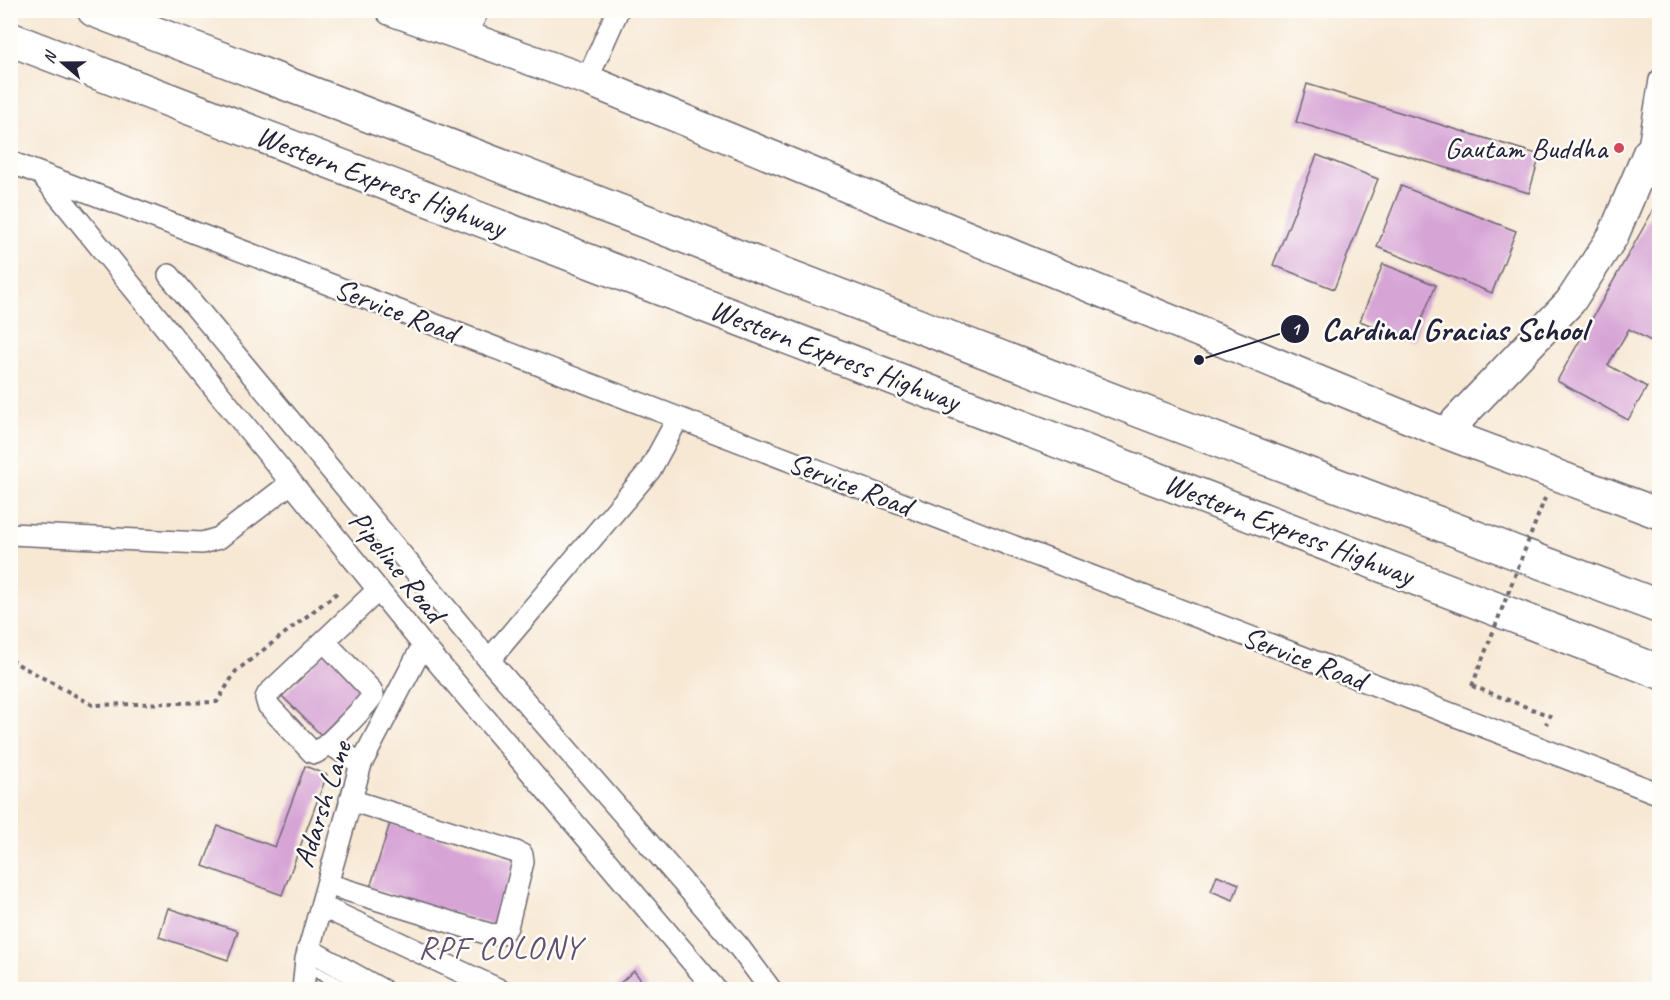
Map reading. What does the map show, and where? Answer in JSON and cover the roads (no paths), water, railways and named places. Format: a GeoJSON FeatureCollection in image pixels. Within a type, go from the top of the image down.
{"type":"FeatureCollection","features":[{"type":"Feature","properties":{"kind":"highway","name":"Western Express Highway"},"geometry":{"type":"LineString","coordinates":[[94,10],[1659,608]]}},
{"type":"Feature","properties":{"kind":"highway","name":"Western Express Highway"},"geometry":{"type":"LineString","coordinates":[[10,39],[1659,672]]}},
{"type":"Feature","properties":{"kind":"street"},"geometry":{"type":"LineString","coordinates":[[391,10],[587,80],[1445,433],[1659,514]]}},
{"type":"Feature","properties":{"kind":"street"},"geometry":{"type":"LineString","coordinates":[[465,37],[478,10]]}},
{"type":"Feature","properties":{"kind":"street"},"geometry":{"type":"LineString","coordinates":[[587,80],[618,10]]}},
{"type":"Feature","properties":{"kind":"street"},"geometry":{"type":"LineString","coordinates":[[1445,433],[1570,302],[1613,236],[1654,155],[1659,80]]}},
{"type":"Feature","properties":{"kind":"street","name":"Service Road"},"geometry":{"type":"LineString","coordinates":[[10,162],[1659,794]]}},
{"type":"Feature","properties":{"kind":"street","name":"Pipeline Road"},"geometry":{"type":"LineString","coordinates":[[40,174],[423,645],[716,990]]}},
{"type":"Feature","properties":{"kind":"street"},"geometry":{"type":"LineString","coordinates":[[170,275],[489,660],[739,947],[771,990]]}},
{"type":"Feature","properties":{"kind":"street"},"geometry":{"type":"LineString","coordinates":[[489,660],[650,470],[678,418]]}},
{"type":"Feature","properties":{"kind":"street"},"geometry":{"type":"LineString","coordinates":[[10,534],[202,543],[219,538],[291,483]]}},
{"type":"Feature","properties":{"kind":"street"},"geometry":{"type":"LineString","coordinates":[[324,640],[371,690],[373,695],[320,751],[315,753],[268,705],[266,698],[324,640],[378,590]]}},
{"type":"Feature","properties":{"kind":"street","name":"Adarsh Lane"},"geometry":{"type":"LineString","coordinates":[[303,990],[307,958],[361,764],[423,645]]}},
{"type":"Feature","properties":{"kind":"street"},"geometry":{"type":"LineString","coordinates":[[328,743],[361,764]]}},
{"type":"Feature","properties":{"kind":"street"},"geometry":{"type":"LineString","coordinates":[[327,884],[492,935],[501,934],[507,927],[523,862],[522,855],[350,800]]}},
{"type":"Feature","properties":{"kind":"street"},"geometry":{"type":"LineString","coordinates":[[321,906],[500,990]]}},
{"type":"Feature","properties":{"kind":"street"},"geometry":{"type":"LineString","coordinates":[[307,958],[382,990]]}},
{"type":"Feature","properties":{"kind":"lane"},"geometry":{"type":"LineString","coordinates":[[307,958],[350,990]]}},
{"type":"Feature","properties":{"kind":"place","name":"Gautam Buddha"},"geometry":{"type":"Point","coordinates":[1619,148]}},
{"type":"Feature","properties":{"kind":"place","name":"Cardinal Gracias School"},"geometry":{"type":"Point","coordinates":[1199,360]}},
{"type":"Feature","properties":{"kind":"district","name":"RPF COLONY"},"geometry":{"type":"Point","coordinates":[500,947]}}]}
